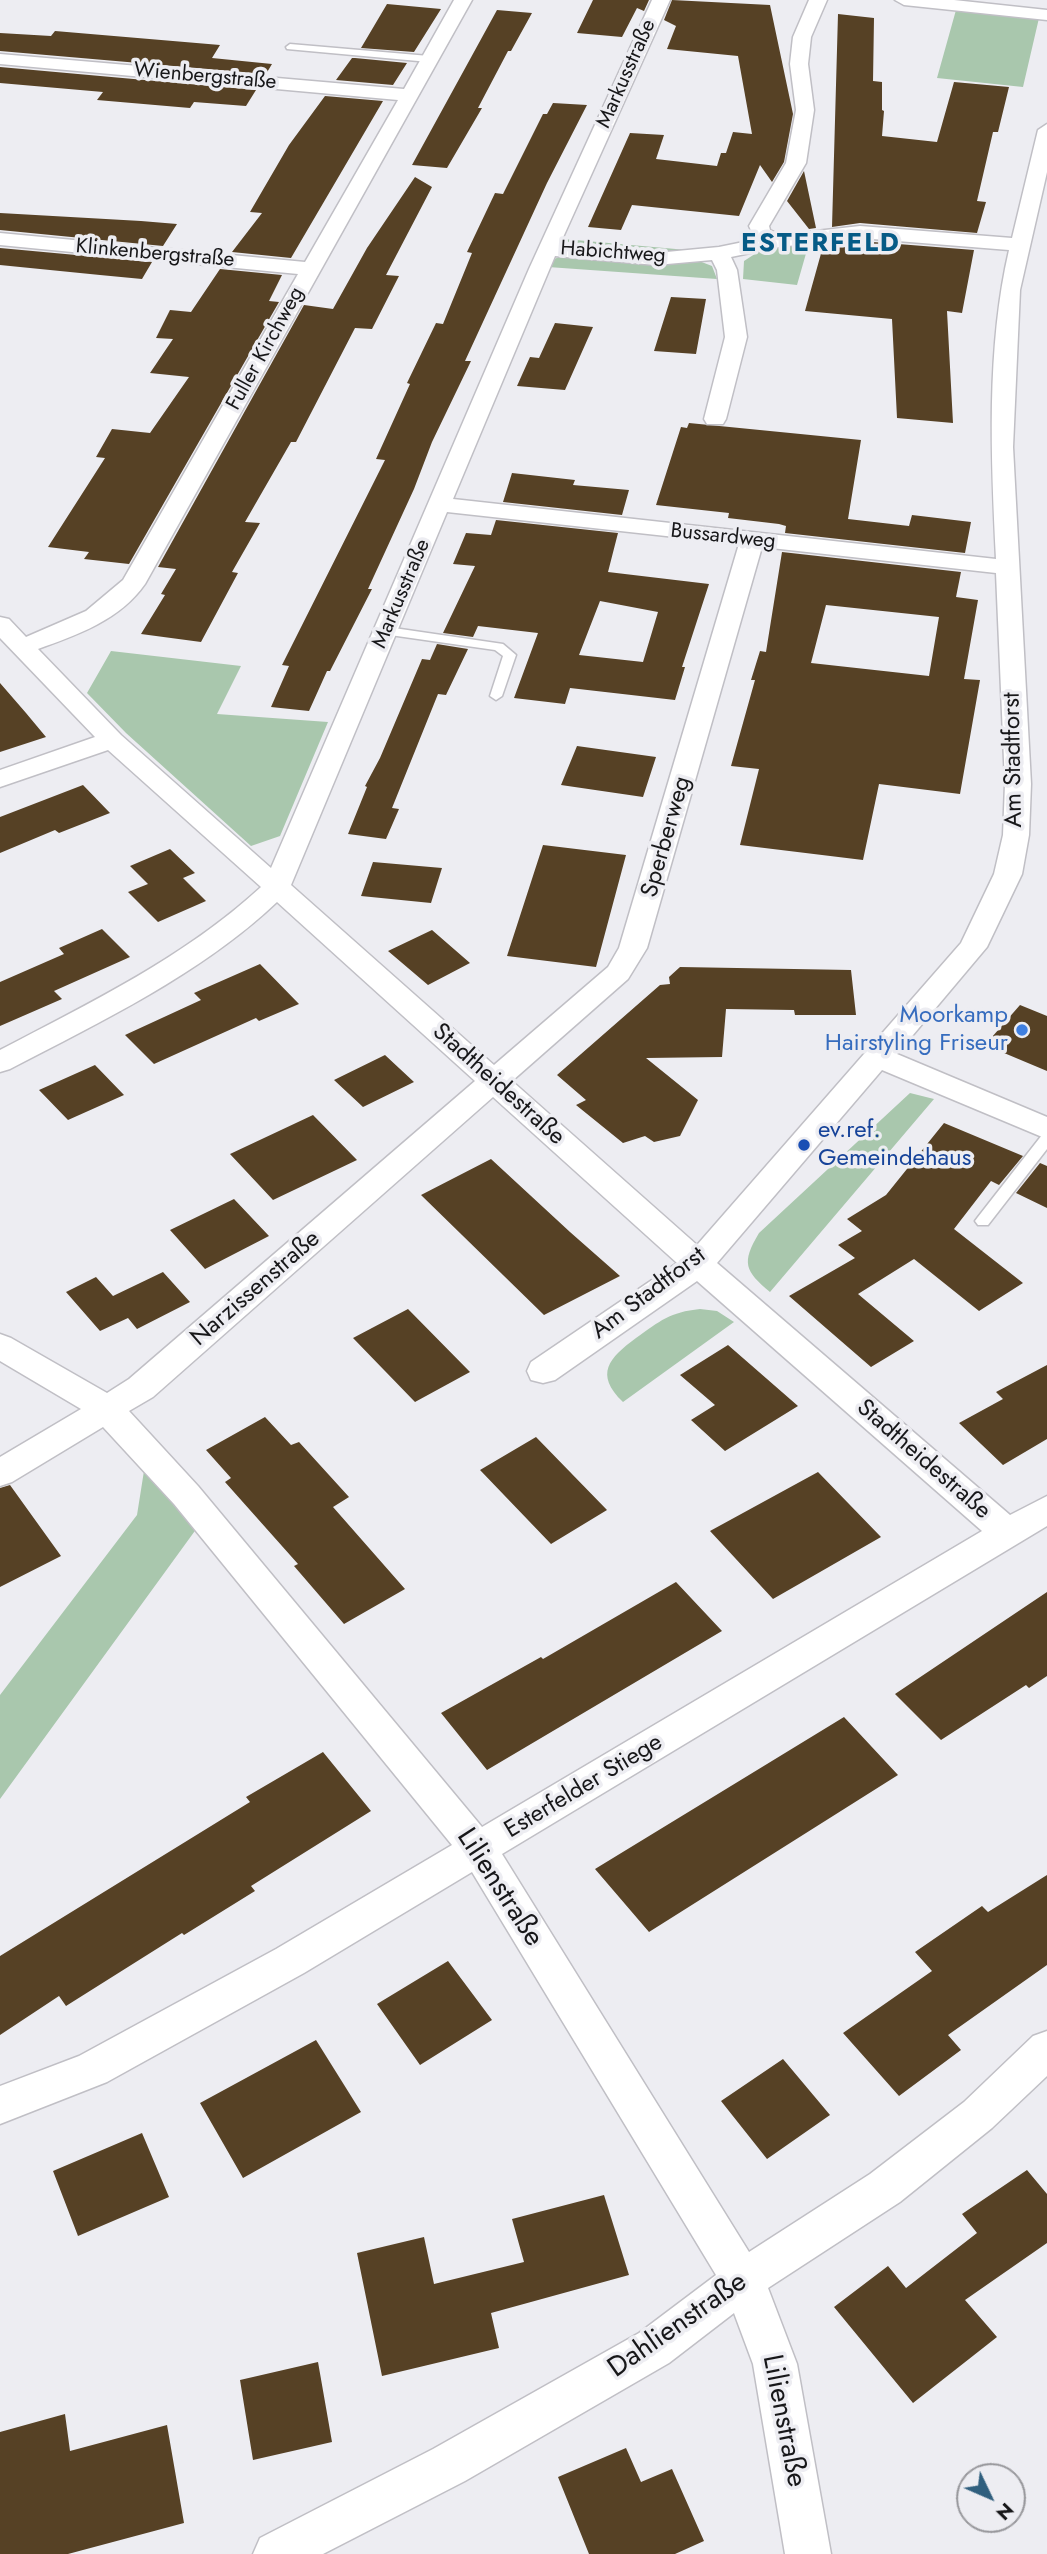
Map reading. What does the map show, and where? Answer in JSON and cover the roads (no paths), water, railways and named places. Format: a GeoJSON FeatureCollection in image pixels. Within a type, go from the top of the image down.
{"type":"FeatureCollection","features":[{"type":"Feature","properties":{"kind":"street","name":"Fuller Kirchweg"},"geometry":{"type":"LineString","coordinates":[[22,647],[90,620],[113,605],[133,584],[463,0]]}},
{"type":"Feature","properties":{"kind":"street","name":"Markusstraße"},"geometry":{"type":"LineString","coordinates":[[0,1062],[132,993],[243,919],[276,888],[549,249],[661,0]]}},
{"type":"Feature","properties":{"kind":"street"},"geometry":{"type":"LineString","coordinates":[[779,241],[761,233],[759,226],[796,163],[805,110],[799,64],[802,37],[818,0]]}},
{"type":"Feature","properties":{"kind":"street"},"geometry":{"type":"LineString","coordinates":[[904,0],[1047,15]]}},
{"type":"Feature","properties":{"kind":"street","name":"Wienbergstraße"},"geometry":{"type":"LineString","coordinates":[[0,59],[409,94]]}},
{"type":"Feature","properties":{"kind":"street","name":"Am Stadtforst"},"geometry":{"type":"LineString","coordinates":[[543,1371],[698,1264],[973,947],[1008,874],[1016,835],[1018,785],[1002,447],[1010,290],[1047,130]]}},
{"type":"Feature","properties":{"kind":"street","name":"Habichtweg"},"geometry":{"type":"LineString","coordinates":[[549,249],[656,259],[719,253],[779,241],[860,232],[1022,245]]}},
{"type":"Feature","properties":{"kind":"street","name":"Klinkenbergstraße"},"geometry":{"type":"LineString","coordinates":[[0,239],[311,269]]}},
{"type":"Feature","properties":{"kind":"street"},"geometry":{"type":"LineString","coordinates":[[715,419],[736,337],[727,270],[719,253]]}},
{"type":"Feature","properties":{"kind":"street","name":"Bussardweg"},"geometry":{"type":"LineString","coordinates":[[440,504],[1007,567]]}},
{"type":"Feature","properties":{"kind":"street","name":"Sperberweg"},"geometry":{"type":"LineString","coordinates":[[495,1082],[618,973],[633,948],[752,540]]}},
{"type":"Feature","properties":{"kind":"street","name":"Stadtheidestraße"},"geometry":{"type":"LineString","coordinates":[[0,624],[112,740],[276,888],[698,1264],[1008,1533]]}},
{"type":"Feature","properties":{"kind":"street"},"geometry":{"type":"LineString","coordinates":[[0,779],[112,740]]}},
{"type":"Feature","properties":{"kind":"street"},"geometry":{"type":"LineString","coordinates":[[878,1057],[1047,1129]]}},
{"type":"Feature","properties":{"kind":"street","name":"Narzissenstraße"},"geometry":{"type":"LineString","coordinates":[[0,1473],[141,1388],[495,1082]]}},
{"type":"Feature","properties":{"kind":"street","name":"Lilienstraße"},"geometry":{"type":"LineString","coordinates":[[0,1346],[106,1408],[186,1494],[479,1850],[743,2280],[775,2364],[808,2554]]}},
{"type":"Feature","properties":{"kind":"street","name":"Esterfelder Stiege"},"geometry":{"type":"LineString","coordinates":[[0,2105],[93,2069],[290,1961],[1047,1509]]}},
{"type":"Feature","properties":{"kind":"street","name":"Dahlienstraße"},"geometry":{"type":"LineString","coordinates":[[276,2554],[449,2465],[654,2348],[743,2280],[885,2188],[978,2115],[1047,2049]]}},
{"type":"Feature","properties":{"kind":"lane"},"geometry":{"type":"LineString","coordinates":[[290,47],[429,59]]}},
{"type":"Feature","properties":{"kind":"lane"},"geometry":{"type":"LineString","coordinates":[[387,631],[499,647],[510,654],[496,696]]}},
{"type":"Feature","properties":{"kind":"lane"},"geometry":{"type":"LineString","coordinates":[[984,1221],[1047,1139]]}},
{"type":"Feature","properties":{"kind":"place","name":"Moorkamp Hairstyling Friseur"},"geometry":{"type":"Point","coordinates":[1022,1030]}},
{"type":"Feature","properties":{"kind":"place","name":"ev.ref. Gemeindehaus"},"geometry":{"type":"Point","coordinates":[804,1145]}},
{"type":"Feature","properties":{"kind":"district","name":"ESTERFELD"},"geometry":{"type":"Point","coordinates":[821,245]}}]}
